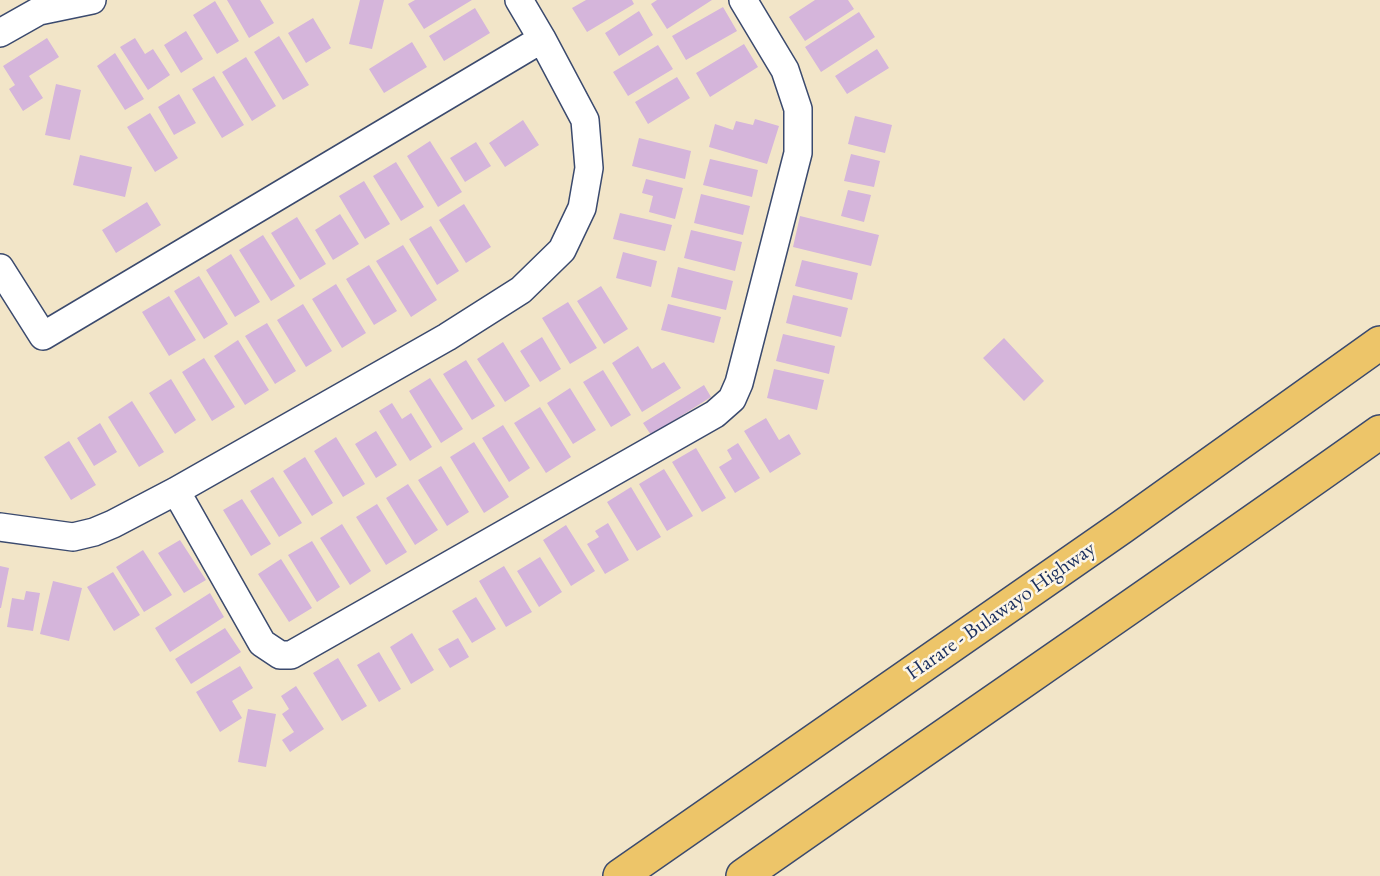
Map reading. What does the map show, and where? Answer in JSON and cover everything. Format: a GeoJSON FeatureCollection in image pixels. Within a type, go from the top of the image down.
{"type":"FeatureCollection","features":[{"type":"Feature","properties":{"kind":"highway","name":"Harare - Bulawayo Highway"},"geometry":{"type":"LineString","coordinates":[[620,876],[985,623],[1380,344]]}},
{"type":"Feature","properties":{"kind":"highway"},"geometry":{"type":"LineString","coordinates":[[743,876],[1016,685],[1147,597],[1380,432]]}},
{"type":"Feature","properties":{"kind":"street"},"geometry":{"type":"LineString","coordinates":[[0,33],[39,11],[92,0]]}},
{"type":"Feature","properties":{"kind":"street"},"geometry":{"type":"LineString","coordinates":[[176,491],[262,643],[280,655],[291,655],[715,414],[732,399],[739,383],[798,153],[798,109],[785,70],[743,0]]}},
{"type":"Feature","properties":{"kind":"street"},"geometry":{"type":"LineString","coordinates":[[0,527],[73,537],[113,524],[176,491],[447,338],[521,290],[562,250],[582,208],[584,198],[589,168],[585,120],[521,1]]}},
{"type":"Feature","properties":{"kind":"street"},"geometry":{"type":"LineString","coordinates":[[0,268],[43,336],[542,39]]}},
{"type":"Feature","properties":{"kind":"building"},"geometry":{"type":"Polygon","coordinates":[[[227,0],[260,0],[274,23],[249,38],[227,0]]]}},
{"type":"Feature","properties":{"kind":"building"},"geometry":{"type":"Polygon","coordinates":[[[360,0],[384,0],[372,49],[349,44],[360,0]]]}},
{"type":"Feature","properties":{"kind":"building"},"geometry":{"type":"Polygon","coordinates":[[[415,0],[472,0],[424,29],[408,4],[415,0]]]}},
{"type":"Feature","properties":{"kind":"building"},"geometry":{"type":"Polygon","coordinates":[[[586,0],[632,0],[634,4],[587,32],[572,8],[586,0]]]}},
{"type":"Feature","properties":{"kind":"building"},"geometry":{"type":"Polygon","coordinates":[[[657,0],[712,0],[667,29],[651,4],[657,0]]]}},
{"type":"Feature","properties":{"kind":"building"},"geometry":{"type":"Polygon","coordinates":[[[815,0],[848,0],[854,9],[805,41],[789,17],[815,0]]]}},
{"type":"Feature","properties":{"kind":"building"},"geometry":{"type":"Polygon","coordinates":[[[215,1],[239,41],[217,54],[193,15],[215,1]]]}},
{"type":"Feature","properties":{"kind":"building"},"geometry":{"type":"Polygon","coordinates":[[[723,7],[737,31],[686,60],[672,36],[723,7]]]}},
{"type":"Feature","properties":{"kind":"building"},"geometry":{"type":"Polygon","coordinates":[[[475,8],[490,33],[444,61],[429,36],[475,8]]]}},
{"type":"Feature","properties":{"kind":"building"},"geometry":{"type":"Polygon","coordinates":[[[639,11],[653,35],[619,56],[605,33],[639,11]]]}},
{"type":"Feature","properties":{"kind":"building"},"geometry":{"type":"Polygon","coordinates":[[[859,12],[875,37],[821,72],[805,47],[859,12]]]}},
{"type":"Feature","properties":{"kind":"building"},"geometry":{"type":"Polygon","coordinates":[[[313,18],[331,48],[306,63],[288,33],[313,18]]]}},
{"type":"Feature","properties":{"kind":"building"},"geometry":{"type":"Polygon","coordinates":[[[186,31],[203,59],[181,73],[164,45],[186,31]]]}},
{"type":"Feature","properties":{"kind":"building"},"geometry":{"type":"Polygon","coordinates":[[[279,36],[309,85],[283,100],[254,52],[279,36]]]}},
{"type":"Feature","properties":{"kind":"building"},"geometry":{"type":"Polygon","coordinates":[[[47,38],[59,57],[29,76],[43,98],[23,111],[9,89],[15,85],[3,66],[47,38]]]}},
{"type":"Feature","properties":{"kind":"building"},"geometry":{"type":"Polygon","coordinates":[[[135,38],[145,54],[153,49],[170,75],[148,90],[120,47],[135,38]]]}},
{"type":"Feature","properties":{"kind":"building"},"geometry":{"type":"Polygon","coordinates":[[[412,42],[427,67],[384,93],[369,69],[412,42]]]}},
{"type":"Feature","properties":{"kind":"building"},"geometry":{"type":"Polygon","coordinates":[[[744,44],[758,67],[710,97],[696,73],[744,44]]]}},
{"type":"Feature","properties":{"kind":"building"},"geometry":{"type":"Polygon","coordinates":[[[658,45],[673,69],[628,96],[613,72],[658,45]]]}},
{"type":"Feature","properties":{"kind":"building"},"geometry":{"type":"Polygon","coordinates":[[[877,49],[889,68],[847,94],[835,76],[877,49]]]}},
{"type":"Feature","properties":{"kind":"building"},"geometry":{"type":"Polygon","coordinates":[[[115,53],[144,99],[125,110],[97,66],[115,53]]]}},
{"type":"Feature","properties":{"kind":"building"},"geometry":{"type":"Polygon","coordinates":[[[246,57],[276,106],[252,121],[222,72],[246,57]]]}},
{"type":"Feature","properties":{"kind":"building"},"geometry":{"type":"Polygon","coordinates":[[[214,76],[244,125],[222,138],[192,89],[214,76]]]}},
{"type":"Feature","properties":{"kind":"building"},"geometry":{"type":"Polygon","coordinates":[[[677,77],[690,98],[648,124],[635,102],[677,77]]]}},
{"type":"Feature","properties":{"kind":"building"},"geometry":{"type":"Polygon","coordinates":[[[56,84],[81,90],[70,140],[45,135],[56,84]]]}},
{"type":"Feature","properties":{"kind":"building"},"geometry":{"type":"Polygon","coordinates":[[[179,94],[196,123],[174,135],[158,107],[179,94]]]}},
{"type":"Feature","properties":{"kind":"building"},"geometry":{"type":"Polygon","coordinates":[[[150,113],[178,158],[155,172],[127,127],[150,113]]]}},
{"type":"Feature","properties":{"kind":"building"},"geometry":{"type":"Polygon","coordinates":[[[855,116],[892,125],[885,153],[848,144],[855,116]]]}},
{"type":"Feature","properties":{"kind":"building"},"geometry":{"type":"Polygon","coordinates":[[[755,119],[779,126],[767,164],[709,147],[715,124],[733,130],[736,121],[753,125],[755,119]]]}},
{"type":"Feature","properties":{"kind":"building"},"geometry":{"type":"Polygon","coordinates":[[[523,120],[539,145],[505,167],[489,143],[523,120]]]}},
{"type":"Feature","properties":{"kind":"building"},"geometry":{"type":"Polygon","coordinates":[[[639,138],[691,151],[685,179],[632,166],[639,138]]]}},
{"type":"Feature","properties":{"kind":"building"},"geometry":{"type":"Polygon","coordinates":[[[430,141],[462,192],[438,207],[407,156],[430,141]]]}},
{"type":"Feature","properties":{"kind":"building"},"geometry":{"type":"Polygon","coordinates":[[[476,142],[491,166],[465,182],[450,158],[476,142]]]}},
{"type":"Feature","properties":{"kind":"building"},"geometry":{"type":"Polygon","coordinates":[[[851,154],[880,161],[874,187],[844,181],[851,154]]]}},
{"type":"Feature","properties":{"kind":"building"},"geometry":{"type":"Polygon","coordinates":[[[80,155],[132,167],[125,197],[73,185],[80,155]]]}},
{"type":"Feature","properties":{"kind":"building"},"geometry":{"type":"Polygon","coordinates":[[[710,159],[758,170],[752,197],[703,185],[710,159]]]}},
{"type":"Feature","properties":{"kind":"building"},"geometry":{"type":"Polygon","coordinates":[[[396,162],[424,207],[401,221],[373,176],[396,162]]]}},
{"type":"Feature","properties":{"kind":"building"},"geometry":{"type":"Polygon","coordinates":[[[646,179],[683,188],[675,219],[649,212],[653,196],[642,193],[646,179]]]}},
{"type":"Feature","properties":{"kind":"building"},"geometry":{"type":"Polygon","coordinates":[[[364,181],[390,224],[365,239],[339,196],[364,181]]]}},
{"type":"Feature","properties":{"kind":"building"},"geometry":{"type":"Polygon","coordinates":[[[848,190],[871,195],[864,222],[841,216],[848,190]]]}},
{"type":"Feature","properties":{"kind":"building"},"geometry":{"type":"Polygon","coordinates":[[[701,194],[750,206],[743,235],[694,223],[701,194]]]}},
{"type":"Feature","properties":{"kind":"building"},"geometry":{"type":"Polygon","coordinates":[[[147,202],[161,225],[116,253],[102,230],[147,202]]]}},
{"type":"Feature","properties":{"kind":"building"},"geometry":{"type":"Polygon","coordinates":[[[464,204],[491,247],[466,263],[439,220],[464,204]]]}},
{"type":"Feature","properties":{"kind":"building"},"geometry":{"type":"Polygon","coordinates":[[[620,213],[672,225],[665,251],[613,239],[620,213]]]}},
{"type":"Feature","properties":{"kind":"building"},"geometry":{"type":"Polygon","coordinates":[[[340,214],[359,244],[333,260],[315,230],[340,214]]]}},
{"type":"Feature","properties":{"kind":"building"},"geometry":{"type":"Polygon","coordinates":[[[800,216],[879,235],[871,266],[793,247],[800,216]]]}},
{"type":"Feature","properties":{"kind":"building"},"geometry":{"type":"Polygon","coordinates":[[[297,217],[326,264],[300,280],[271,233],[297,217]]]}},
{"type":"Feature","properties":{"kind":"building"},"geometry":{"type":"Polygon","coordinates":[[[431,226],[459,271],[437,285],[409,239],[431,226]]]}},
{"type":"Feature","properties":{"kind":"building"},"geometry":{"type":"Polygon","coordinates":[[[691,230],[742,242],[735,271],[684,258],[691,230]]]}},
{"type":"Feature","properties":{"kind":"building"},"geometry":{"type":"Polygon","coordinates":[[[263,235],[295,286],[271,301],[239,250],[263,235]]]}},
{"type":"Feature","properties":{"kind":"building"},"geometry":{"type":"Polygon","coordinates":[[[403,245],[437,300],[411,317],[376,261],[403,245]]]}},
{"type":"Feature","properties":{"kind":"building"},"geometry":{"type":"Polygon","coordinates":[[[623,252],[657,261],[651,287],[616,278],[623,252]]]}},
{"type":"Feature","properties":{"kind":"building"},"geometry":{"type":"Polygon","coordinates":[[[231,254],[260,302],[235,317],[206,270],[231,254]]]}},
{"type":"Feature","properties":{"kind":"building"},"geometry":{"type":"Polygon","coordinates":[[[802,260],[858,273],[852,300],[795,286],[802,260]]]}},
{"type":"Feature","properties":{"kind":"building"},"geometry":{"type":"Polygon","coordinates":[[[369,265],[397,311],[374,325],[346,279],[369,265]]]}},
{"type":"Feature","properties":{"kind":"building"},"geometry":{"type":"Polygon","coordinates":[[[678,267],[733,281],[726,310],[671,297],[678,267]]]}},
{"type":"Feature","properties":{"kind":"building"},"geometry":{"type":"Polygon","coordinates":[[[199,276],[228,324],[204,339],[174,291],[199,276]]]}},
{"type":"Feature","properties":{"kind":"building"},"geometry":{"type":"Polygon","coordinates":[[[336,284],[366,333],[342,348],[312,299],[336,284]]]}},
{"type":"Feature","properties":{"kind":"building"},"geometry":{"type":"Polygon","coordinates":[[[601,286],[628,329],[604,344],[577,301],[601,286]]]}},
{"type":"Feature","properties":{"kind":"building"},"geometry":{"type":"Polygon","coordinates":[[[793,295],[848,308],[841,337],[786,323],[793,295]]]}},
{"type":"Feature","properties":{"kind":"building"},"geometry":{"type":"Polygon","coordinates":[[[169,296],[196,340],[169,356],[142,312],[169,296]]]}},
{"type":"Feature","properties":{"kind":"building"},"geometry":{"type":"Polygon","coordinates":[[[568,302],[597,348],[570,364],[542,318],[568,302]]]}},
{"type":"Feature","properties":{"kind":"building"},"geometry":{"type":"Polygon","coordinates":[[[303,304],[332,351],[306,367],[277,320],[303,304]]]}},
{"type":"Feature","properties":{"kind":"building"},"geometry":{"type":"Polygon","coordinates":[[[668,304],[721,317],[714,343],[661,330],[668,304]]]}},
{"type":"Feature","properties":{"kind":"building"},"geometry":{"type":"Polygon","coordinates":[[[267,323],[296,371],[275,384],[245,336],[267,323]]]}},
{"type":"Feature","properties":{"kind":"building"},"geometry":{"type":"Polygon","coordinates":[[[783,334],[835,346],[829,374],[776,361],[783,334]]]}},
{"type":"Feature","properties":{"kind":"building"},"geometry":{"type":"Polygon","coordinates":[[[542,337],[561,369],[540,382],[520,351],[542,337]]]}},
{"type":"Feature","properties":{"kind":"building"},"geometry":{"type":"Polygon","coordinates":[[[1004,338],[1044,381],[1024,401],[983,358],[1004,338]]]}},
{"type":"Feature","properties":{"kind":"building"},"geometry":{"type":"Polygon","coordinates":[[[238,340],[269,390],[245,405],[214,356],[238,340]]]}},
{"type":"Feature","properties":{"kind":"building"},"geometry":{"type":"Polygon","coordinates":[[[503,342],[530,386],[505,402],[477,359],[503,342]]]}},
{"type":"Feature","properties":{"kind":"building"},"geometry":{"type":"Polygon","coordinates":[[[638,346],[652,369],[664,362],[681,388],[642,412],[612,363],[638,346]]]}},
{"type":"Feature","properties":{"kind":"building"},"geometry":{"type":"Polygon","coordinates":[[[204,358],[235,407],[212,421],[182,372],[204,358]]]}},
{"type":"Feature","properties":{"kind":"building"},"geometry":{"type":"Polygon","coordinates":[[[466,360],[495,406],[472,420],[443,374],[466,360]]]}},
{"type":"Feature","properties":{"kind":"building"},"geometry":{"type":"Polygon","coordinates":[[[774,369],[824,380],[817,410],[767,398],[774,369]]]}},
{"type":"Feature","properties":{"kind":"building"},"geometry":{"type":"Polygon","coordinates":[[[603,370],[631,415],[611,427],[583,382],[603,370]]]}},
{"type":"Feature","properties":{"kind":"building"},"geometry":{"type":"Polygon","coordinates":[[[430,378],[463,429],[441,443],[409,391],[430,378]]]}},
{"type":"Feature","properties":{"kind":"building"},"geometry":{"type":"Polygon","coordinates":[[[171,379],[196,420],[175,434],[149,393],[171,379]]]}},
{"type":"Feature","properties":{"kind":"building"},"geometry":{"type":"Polygon","coordinates":[[[704,385],[711,397],[651,435],[643,423],[704,385]]]}},
{"type":"Feature","properties":{"kind":"building"},"geometry":{"type":"Polygon","coordinates":[[[570,388],[596,430],[573,444],[547,403],[570,388]]]}},
{"type":"Feature","properties":{"kind":"building"},"geometry":{"type":"Polygon","coordinates":[[[132,401],[164,452],[139,467],[108,417],[132,401]]]}},
{"type":"Feature","properties":{"kind":"building"},"geometry":{"type":"Polygon","coordinates":[[[392,403],[402,419],[411,413],[432,447],[410,461],[379,411],[392,403]]]}},
{"type":"Feature","properties":{"kind":"building"},"geometry":{"type":"Polygon","coordinates":[[[540,407],[571,457],[546,473],[514,423],[540,407]]]}},
{"type":"Feature","properties":{"kind":"building"},"geometry":{"type":"Polygon","coordinates":[[[766,418],[779,440],[789,434],[801,454],[770,473],[744,431],[766,418]]]}},
{"type":"Feature","properties":{"kind":"building"},"geometry":{"type":"Polygon","coordinates":[[[100,423],[117,452],[94,466],[77,438],[100,423]]]}},
{"type":"Feature","properties":{"kind":"building"},"geometry":{"type":"Polygon","coordinates":[[[503,425],[530,468],[509,482],[482,438],[503,425]]]}},
{"type":"Feature","properties":{"kind":"building"},"geometry":{"type":"Polygon","coordinates":[[[376,431],[397,465],[376,478],[355,444],[376,431]]]}},
{"type":"Feature","properties":{"kind":"building"},"geometry":{"type":"Polygon","coordinates":[[[336,437],[365,484],[343,497],[314,451],[336,437]]]}},
{"type":"Feature","properties":{"kind":"building"},"geometry":{"type":"Polygon","coordinates":[[[69,441],[96,485],[71,500],[44,457],[69,441]]]}},
{"type":"Feature","properties":{"kind":"building"},"geometry":{"type":"Polygon","coordinates":[[[474,442],[509,497],[484,513],[450,457],[474,442]]]}},
{"type":"Feature","properties":{"kind":"building"},"geometry":{"type":"Polygon","coordinates":[[[738,443],[760,478],[735,493],[719,467],[732,459],[727,450],[738,443]]]}},
{"type":"Feature","properties":{"kind":"building"},"geometry":{"type":"Polygon","coordinates":[[[696,448],[726,498],[702,512],[672,462],[696,448]]]}},
{"type":"Feature","properties":{"kind":"building"},"geometry":{"type":"Polygon","coordinates":[[[305,457],[333,503],[312,516],[283,471],[305,457]]]}},
{"type":"Feature","properties":{"kind":"building"},"geometry":{"type":"Polygon","coordinates":[[[441,466],[469,512],[447,526],[418,480],[441,466]]]}},
{"type":"Feature","properties":{"kind":"building"},"geometry":{"type":"Polygon","coordinates":[[[664,469],[693,516],[667,531],[639,484],[664,469]]]}},
{"type":"Feature","properties":{"kind":"building"},"geometry":{"type":"Polygon","coordinates":[[[273,477],[302,523],[279,537],[250,491],[273,477]]]}},
{"type":"Feature","properties":{"kind":"building"},"geometry":{"type":"Polygon","coordinates":[[[408,484],[438,530],[415,545],[386,498],[408,484]]]}},
{"type":"Feature","properties":{"kind":"building"},"geometry":{"type":"Polygon","coordinates":[[[631,487],[661,537],[637,551],[607,502],[631,487]]]}},
{"type":"Feature","properties":{"kind":"building"},"geometry":{"type":"Polygon","coordinates":[[[242,499],[271,544],[251,556],[223,510],[242,499]]]}},
{"type":"Feature","properties":{"kind":"building"},"geometry":{"type":"Polygon","coordinates":[[[377,504],[407,552],[386,565],[356,517],[377,504]]]}},
{"type":"Feature","properties":{"kind":"building"},"geometry":{"type":"Polygon","coordinates":[[[608,523],[629,560],[605,574],[587,544],[599,537],[595,531],[608,523]]]}},
{"type":"Feature","properties":{"kind":"building"},"geometry":{"type":"Polygon","coordinates":[[[342,524],[371,571],[350,585],[320,538],[342,524]]]}},
{"type":"Feature","properties":{"kind":"building"},"geometry":{"type":"Polygon","coordinates":[[[566,525],[595,571],[571,586],[543,540],[566,525]]]}},
{"type":"Feature","properties":{"kind":"building"},"geometry":{"type":"Polygon","coordinates":[[[180,540],[206,580],[184,593],[158,553],[180,540]]]}},
{"type":"Feature","properties":{"kind":"building"},"geometry":{"type":"Polygon","coordinates":[[[312,541],[340,587],[317,602],[288,555],[312,541]]]}},
{"type":"Feature","properties":{"kind":"building"},"geometry":{"type":"Polygon","coordinates":[[[143,550],[172,595],[144,612],[116,567],[143,550]]]}},
{"type":"Feature","properties":{"kind":"building"},"geometry":{"type":"Polygon","coordinates":[[[540,557],[562,592],[539,607],[517,571],[540,557]]]}},
{"type":"Feature","properties":{"kind":"building"},"geometry":{"type":"Polygon","coordinates":[[[281,559],[312,608],[289,622],[258,574],[281,559]]]}},
{"type":"Feature","properties":{"kind":"building"},"geometry":{"type":"Polygon","coordinates":[[[0,566],[9,568],[1,608],[0,608],[0,566]]]}},
{"type":"Feature","properties":{"kind":"building"},"geometry":{"type":"Polygon","coordinates":[[[504,566],[532,612],[506,627],[479,581],[504,566]]]}},
{"type":"Feature","properties":{"kind":"building"},"geometry":{"type":"Polygon","coordinates":[[[113,572],[140,615],[114,631],[87,587],[113,572]]]}},
{"type":"Feature","properties":{"kind":"building"},"geometry":{"type":"Polygon","coordinates":[[[53,581],[82,588],[69,641],[40,634],[53,581]]]}},
{"type":"Feature","properties":{"kind":"building"},"geometry":{"type":"Polygon","coordinates":[[[26,591],[40,593],[33,631],[7,627],[12,598],[24,600],[26,591]]]}},
{"type":"Feature","properties":{"kind":"building"},"geometry":{"type":"Polygon","coordinates":[[[210,593],[224,617],[170,652],[155,628],[210,593]]]}},
{"type":"Feature","properties":{"kind":"building"},"geometry":{"type":"Polygon","coordinates":[[[476,597],[496,629],[472,643],[452,611],[476,597]]]}},
{"type":"Feature","properties":{"kind":"building"},"geometry":{"type":"Polygon","coordinates":[[[225,628],[241,652],[191,684],[175,659],[225,628]]]}},
{"type":"Feature","properties":{"kind":"building"},"geometry":{"type":"Polygon","coordinates":[[[412,633],[434,670],[411,684],[390,647],[412,633]]]}},
{"type":"Feature","properties":{"kind":"building"},"geometry":{"type":"Polygon","coordinates":[[[458,638],[469,657],[450,668],[438,649],[458,638]]]}},
{"type":"Feature","properties":{"kind":"building"},"geometry":{"type":"Polygon","coordinates":[[[379,652],[401,689],[379,702],[357,665],[379,652]]]}},
{"type":"Feature","properties":{"kind":"building"},"geometry":{"type":"Polygon","coordinates":[[[338,658],[367,706],[342,721],[313,673],[338,658]]]}},
{"type":"Feature","properties":{"kind":"building"},"geometry":{"type":"Polygon","coordinates":[[[240,666],[253,688],[232,701],[242,718],[220,732],[196,692],[240,666]]]}},
{"type":"Feature","properties":{"kind":"building"},"geometry":{"type":"Polygon","coordinates":[[[296,686],[324,729],[290,752],[282,740],[294,732],[282,714],[289,709],[281,696],[296,686]]]}},
{"type":"Feature","properties":{"kind":"building"},"geometry":{"type":"Polygon","coordinates":[[[248,709],[276,714],[266,767],[238,762],[248,709]]]}}]}
